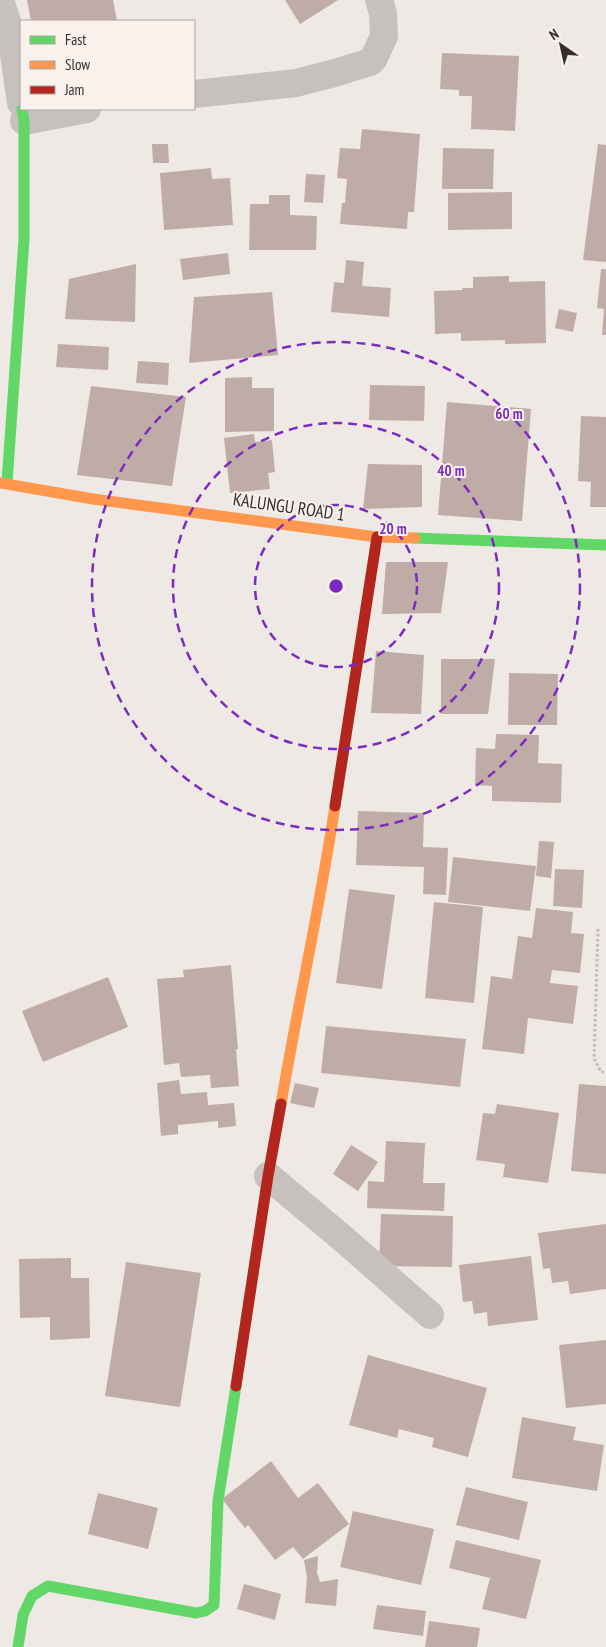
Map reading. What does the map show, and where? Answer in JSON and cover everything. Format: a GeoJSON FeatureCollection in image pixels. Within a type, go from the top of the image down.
{"type":"FeatureCollection","features":[{"type":"Feature","properties":{"kind":"street"},"geometry":{"type":"LineString","coordinates":[[0,0],[11,34],[20,97]]}},
{"type":"Feature","properties":{"kind":"street"},"geometry":{"type":"LineString","coordinates":[[195,94],[296,82],[335,74],[370,62],[374,58],[384,36],[379,0]]}},
{"type":"Feature","properties":{"kind":"street"},"geometry":{"type":"LineString","coordinates":[[4,483],[24,239],[22,111],[54,110]]}},
{"type":"Feature","properties":{"kind":"street","name":"KALUNGU ROAD 1"},"geometry":{"type":"LineString","coordinates":[[4,483],[93,499],[377,537],[606,545]]}},
{"type":"Feature","properties":{"kind":"street"},"geometry":{"type":"LineString","coordinates":[[18,1647],[23,1615],[32,1596],[48,1586],[196,1613],[205,1611],[214,1605],[218,1500],[268,1176],[296,1015],[326,864],[377,537]]}},
{"type":"Feature","properties":{"kind":"street"},"geometry":{"type":"LineString","coordinates":[[268,1176],[430,1315]]}},
{"type":"Feature","properties":{"kind":"path"},"geometry":{"type":"LineString","coordinates":[[598,929],[594,1058],[601,1072],[606,1072]]}},
{"type":"Feature","properties":{"kind":"building"},"geometry":{"type":"Polygon","coordinates":[[[27,0],[113,0],[117,20],[31,20],[27,0]]]}},
{"type":"Feature","properties":{"kind":"building"},"geometry":{"type":"Polygon","coordinates":[[[285,0],[338,0],[300,24],[285,0]]]}},
{"type":"Feature","properties":{"kind":"building"},"geometry":{"type":"Polygon","coordinates":[[[442,53],[519,56],[515,131],[471,129],[472,96],[459,96],[459,90],[440,89],[442,53]]]}},
{"type":"Feature","properties":{"kind":"building"},"geometry":{"type":"Polygon","coordinates":[[[362,129],[420,134],[414,212],[408,212],[407,229],[340,224],[342,203],[345,203],[347,179],[337,178],[340,148],[360,149],[362,129]]]}},
{"type":"Feature","properties":{"kind":"building"},"geometry":{"type":"Polygon","coordinates":[[[152,144],[168,144],[169,163],[153,163],[152,144]]]}},
{"type":"Feature","properties":{"kind":"building"},"geometry":{"type":"Polygon","coordinates":[[[598,144],[606,145],[606,262],[583,260],[598,144]]]}},
{"type":"Feature","properties":{"kind":"building"},"geometry":{"type":"Polygon","coordinates":[[[443,148],[494,149],[493,189],[442,189],[443,148]]]}},
{"type":"Feature","properties":{"kind":"building"},"geometry":{"type":"Polygon","coordinates":[[[211,168],[212,179],[230,178],[233,225],[164,230],[160,173],[211,168]]]}},
{"type":"Feature","properties":{"kind":"building"},"geometry":{"type":"Polygon","coordinates":[[[306,174],[325,175],[323,203],[304,202],[306,174]]]}},
{"type":"Feature","properties":{"kind":"building"},"geometry":{"type":"Polygon","coordinates":[[[512,192],[512,229],[448,230],[448,193],[512,192]]]}},
{"type":"Feature","properties":{"kind":"building"},"geometry":{"type":"Polygon","coordinates":[[[269,195],[290,195],[290,215],[317,216],[316,250],[249,250],[250,204],[269,204],[269,195]]]}},
{"type":"Feature","properties":{"kind":"building"},"geometry":{"type":"Polygon","coordinates":[[[228,253],[230,274],[183,280],[180,259],[228,253]]]}},
{"type":"Feature","properties":{"kind":"building"},"geometry":{"type":"Polygon","coordinates":[[[346,260],[364,262],[362,286],[391,288],[389,317],[331,312],[334,282],[344,283],[346,260]]]}},
{"type":"Feature","properties":{"kind":"building"},"geometry":{"type":"Polygon","coordinates":[[[136,264],[135,322],[65,319],[69,279],[136,264]]]}},
{"type":"Feature","properties":{"kind":"building"},"geometry":{"type":"Polygon","coordinates":[[[601,269],[606,269],[606,335],[602,335],[604,309],[597,308],[601,269]]]}},
{"type":"Feature","properties":{"kind":"building"},"geometry":{"type":"Polygon","coordinates":[[[509,276],[509,282],[545,281],[546,343],[505,344],[505,340],[461,341],[461,333],[435,334],[434,291],[473,288],[473,277],[509,276]]]}},
{"type":"Feature","properties":{"kind":"building"},"geometry":{"type":"Polygon","coordinates":[[[272,292],[278,355],[189,363],[194,297],[272,292]]]}},
{"type":"Feature","properties":{"kind":"building"},"geometry":{"type":"Polygon","coordinates":[[[559,309],[577,313],[573,332],[555,328],[559,309]]]}},
{"type":"Feature","properties":{"kind":"building"},"geometry":{"type":"Polygon","coordinates":[[[58,344],[109,347],[108,370],[56,367],[58,344]]]}},
{"type":"Feature","properties":{"kind":"building"},"geometry":{"type":"Polygon","coordinates":[[[138,361],[169,363],[168,385],[136,383],[138,361]]]}},
{"type":"Feature","properties":{"kind":"building"},"geometry":{"type":"Polygon","coordinates":[[[252,377],[252,388],[274,388],[274,431],[225,432],[225,378],[252,377]]]}},
{"type":"Feature","properties":{"kind":"building"},"geometry":{"type":"Polygon","coordinates":[[[370,385],[425,386],[424,421],[369,420],[370,385]]]}},
{"type":"Feature","properties":{"kind":"building"},"geometry":{"type":"Polygon","coordinates":[[[91,386],[186,397],[172,486],[77,475],[91,386]]]}},
{"type":"Feature","properties":{"kind":"building"},"geometry":{"type":"Polygon","coordinates":[[[447,402],[531,409],[522,521],[438,515],[447,402]]]}},
{"type":"Feature","properties":{"kind":"building"},"geometry":{"type":"Polygon","coordinates":[[[581,416],[606,417],[606,507],[590,507],[591,482],[578,481],[581,416]]]}},
{"type":"Feature","properties":{"kind":"building"},"geometry":{"type":"Polygon","coordinates":[[[254,434],[255,442],[272,440],[275,472],[268,473],[270,489],[230,493],[224,438],[254,434]]]}},
{"type":"Feature","properties":{"kind":"building"},"geometry":{"type":"Polygon","coordinates":[[[368,464],[422,465],[422,507],[363,509],[368,464]]]}},
{"type":"Feature","properties":{"kind":"building"},"geometry":{"type":"Polygon","coordinates":[[[386,562],[448,562],[441,613],[382,614],[386,562]]]}},
{"type":"Feature","properties":{"kind":"building"},"geometry":{"type":"Polygon","coordinates":[[[376,651],[424,655],[421,714],[371,713],[376,651]]]}},
{"type":"Feature","properties":{"kind":"building"},"geometry":{"type":"Polygon","coordinates":[[[441,659],[495,659],[488,714],[441,714],[441,659]]]}},
{"type":"Feature","properties":{"kind":"building"},"geometry":{"type":"Polygon","coordinates":[[[509,673],[558,674],[557,725],[508,725],[509,673]]]}},
{"type":"Feature","properties":{"kind":"building"},"geometry":{"type":"Polygon","coordinates":[[[496,734],[539,735],[538,763],[562,764],[561,803],[492,801],[492,786],[475,785],[476,748],[495,749],[496,734]]]}},
{"type":"Feature","properties":{"kind":"building"},"geometry":{"type":"Polygon","coordinates":[[[358,811],[424,813],[423,847],[448,848],[446,895],[423,894],[424,867],[356,865],[358,811]]]}},
{"type":"Feature","properties":{"kind":"building"},"geometry":{"type":"Polygon","coordinates":[[[539,841],[554,842],[551,878],[536,876],[539,841]]]}},
{"type":"Feature","properties":{"kind":"building"},"geometry":{"type":"Polygon","coordinates":[[[453,857],[536,866],[530,911],[448,902],[453,857]]]}},
{"type":"Feature","properties":{"kind":"building"},"geometry":{"type":"Polygon","coordinates":[[[555,869],[584,870],[582,908],[553,906],[555,869]]]}},
{"type":"Feature","properties":{"kind":"building"},"geometry":{"type":"Polygon","coordinates":[[[349,889],[395,895],[382,989],[336,983],[349,889]]]}},
{"type":"Feature","properties":{"kind":"building"},"geometry":{"type":"Polygon","coordinates":[[[434,902],[483,907],[474,1003],[425,998],[434,902]]]}},
{"type":"Feature","properties":{"kind":"building"},"geometry":{"type":"Polygon","coordinates":[[[536,908],[573,912],[571,933],[584,934],[580,973],[552,970],[550,983],[578,986],[573,1024],[528,1018],[524,1054],[482,1049],[491,976],[512,979],[518,936],[532,938],[536,908]]]}},
{"type":"Feature","properties":{"kind":"building"},"geometry":{"type":"Polygon","coordinates":[[[231,965],[239,1086],[211,1088],[210,1075],[181,1077],[179,1063],[164,1065],[157,979],[184,977],[183,970],[231,965]]]}},
{"type":"Feature","properties":{"kind":"building"},"geometry":{"type":"Polygon","coordinates":[[[108,977],[128,1027],[43,1062],[22,1011],[108,977]]]}},
{"type":"Feature","properties":{"kind":"building"},"geometry":{"type":"Polygon","coordinates":[[[326,1026],[466,1039],[460,1087],[321,1073],[326,1026]]]}},
{"type":"Feature","properties":{"kind":"building"},"geometry":{"type":"Polygon","coordinates":[[[179,1080],[181,1094],[207,1092],[208,1105],[234,1103],[236,1126],[218,1128],[218,1121],[178,1125],[178,1134],[161,1136],[157,1083],[179,1080]]]}},
{"type":"Feature","properties":{"kind":"building"},"geometry":{"type":"Polygon","coordinates":[[[295,1083],[319,1088],[314,1108],[290,1103],[295,1083]]]}},
{"type":"Feature","properties":{"kind":"building"},"geometry":{"type":"Polygon","coordinates":[[[579,1084],[606,1086],[606,1174],[571,1171],[579,1084]]]}},
{"type":"Feature","properties":{"kind":"building"},"geometry":{"type":"Polygon","coordinates":[[[497,1104],[559,1113],[548,1183],[503,1177],[505,1164],[476,1160],[483,1113],[495,1114],[497,1104]]]}},
{"type":"Feature","properties":{"kind":"building"},"geometry":{"type":"Polygon","coordinates":[[[386,1141],[425,1143],[423,1183],[445,1183],[444,1211],[367,1208],[368,1181],[384,1182],[386,1141]]]}},
{"type":"Feature","properties":{"kind":"building"},"geometry":{"type":"Polygon","coordinates":[[[351,1145],[378,1162],[358,1191],[333,1174],[351,1145]]]}},
{"type":"Feature","properties":{"kind":"building"},"geometry":{"type":"Polygon","coordinates":[[[381,1214],[453,1216],[452,1267],[379,1266],[381,1214]]]}},
{"type":"Feature","properties":{"kind":"building"},"geometry":{"type":"Polygon","coordinates":[[[606,1224],[606,1289],[570,1294],[568,1281],[552,1283],[550,1268],[543,1269],[538,1233],[606,1224]]]}},
{"type":"Feature","properties":{"kind":"building"},"geometry":{"type":"Polygon","coordinates":[[[531,1256],[538,1320],[488,1326],[487,1312],[474,1314],[472,1301],[463,1302],[459,1265],[531,1256]]]}},
{"type":"Feature","properties":{"kind":"building"},"geometry":{"type":"Polygon","coordinates":[[[71,1258],[71,1278],[89,1278],[90,1338],[50,1340],[50,1317],[20,1318],[19,1259],[71,1258]]]}},
{"type":"Feature","properties":{"kind":"building"},"geometry":{"type":"Polygon","coordinates":[[[126,1262],[201,1273],[180,1407],[105,1396],[126,1262]]]}},
{"type":"Feature","properties":{"kind":"building"},"geometry":{"type":"Polygon","coordinates":[[[606,1340],[606,1404],[566,1408],[559,1345],[606,1340]]]}},
{"type":"Feature","properties":{"kind":"building"},"geometry":{"type":"Polygon","coordinates":[[[368,1355],[487,1388],[468,1457],[432,1447],[434,1438],[399,1429],[397,1438],[349,1425],[368,1355]]]}},
{"type":"Feature","properties":{"kind":"building"},"geometry":{"type":"Polygon","coordinates":[[[522,1417],[576,1427],[573,1440],[604,1445],[597,1491],[512,1478],[522,1417]]]}},
{"type":"Feature","properties":{"kind":"building"},"geometry":{"type":"Polygon","coordinates":[[[271,1461],[298,1498],[318,1483],[349,1524],[303,1559],[293,1547],[275,1560],[248,1525],[245,1528],[222,1499],[271,1461]]]}},
{"type":"Feature","properties":{"kind":"building"},"geometry":{"type":"Polygon","coordinates":[[[466,1487],[528,1502],[519,1540],[456,1525],[466,1487]]]}},
{"type":"Feature","properties":{"kind":"building"},"geometry":{"type":"Polygon","coordinates":[[[98,1493],[158,1508],[148,1549],[88,1534],[98,1493]]]}},
{"type":"Feature","properties":{"kind":"building"},"geometry":{"type":"Polygon","coordinates":[[[353,1511],[434,1529],[421,1585],[340,1567],[353,1511]]]}},
{"type":"Feature","properties":{"kind":"building"},"geometry":{"type":"Polygon","coordinates":[[[456,1540],[541,1560],[526,1619],[482,1609],[490,1578],[449,1568],[456,1540]]]}},
{"type":"Feature","properties":{"kind":"building"},"geometry":{"type":"Polygon","coordinates":[[[318,1556],[317,1573],[320,1582],[338,1579],[336,1606],[305,1603],[307,1577],[304,1560],[318,1556]]]}},
{"type":"Feature","properties":{"kind":"building"},"geometry":{"type":"Polygon","coordinates":[[[244,1584],[281,1594],[275,1620],[237,1609],[244,1584]]]}},
{"type":"Feature","properties":{"kind":"building"},"geometry":{"type":"Polygon","coordinates":[[[377,1605],[426,1611],[423,1636],[373,1629],[377,1605]]]}},
{"type":"Feature","properties":{"kind":"building"},"geometry":{"type":"Polygon","coordinates":[[[429,1621],[480,1628],[477,1647],[425,1647],[429,1621]]]}},
{"type":"Feature","properties":{"kind":"traffic: fast"},"geometry":{"type":"LineString","coordinates":[[7,483],[24,239],[24,121],[22,110]]}},
{"type":"Feature","properties":{"kind":"traffic: fast"},"geometry":{"type":"LineString","coordinates":[[415,538],[606,545]]}},
{"type":"Feature","properties":{"kind":"traffic: fast"},"geometry":{"type":"LineString","coordinates":[[18,1647],[23,1615],[32,1596],[48,1586],[196,1613],[205,1611],[214,1605],[218,1501],[236,1386]]}},
{"type":"Feature","properties":{"kind":"traffic: slow"},"geometry":{"type":"LineString","coordinates":[[0,483],[93,499],[377,537],[415,538]]}},
{"type":"Feature","properties":{"kind":"traffic: slow"},"geometry":{"type":"LineString","coordinates":[[281,1104],[323,881],[335,806]]}},
{"type":"Feature","properties":{"kind":"traffic: jam"},"geometry":{"type":"LineString","coordinates":[[335,806],[377,537]]}},
{"type":"Feature","properties":{"kind":"traffic: jam"},"geometry":{"type":"LineString","coordinates":[[236,1386],[281,1104]]}}]}
